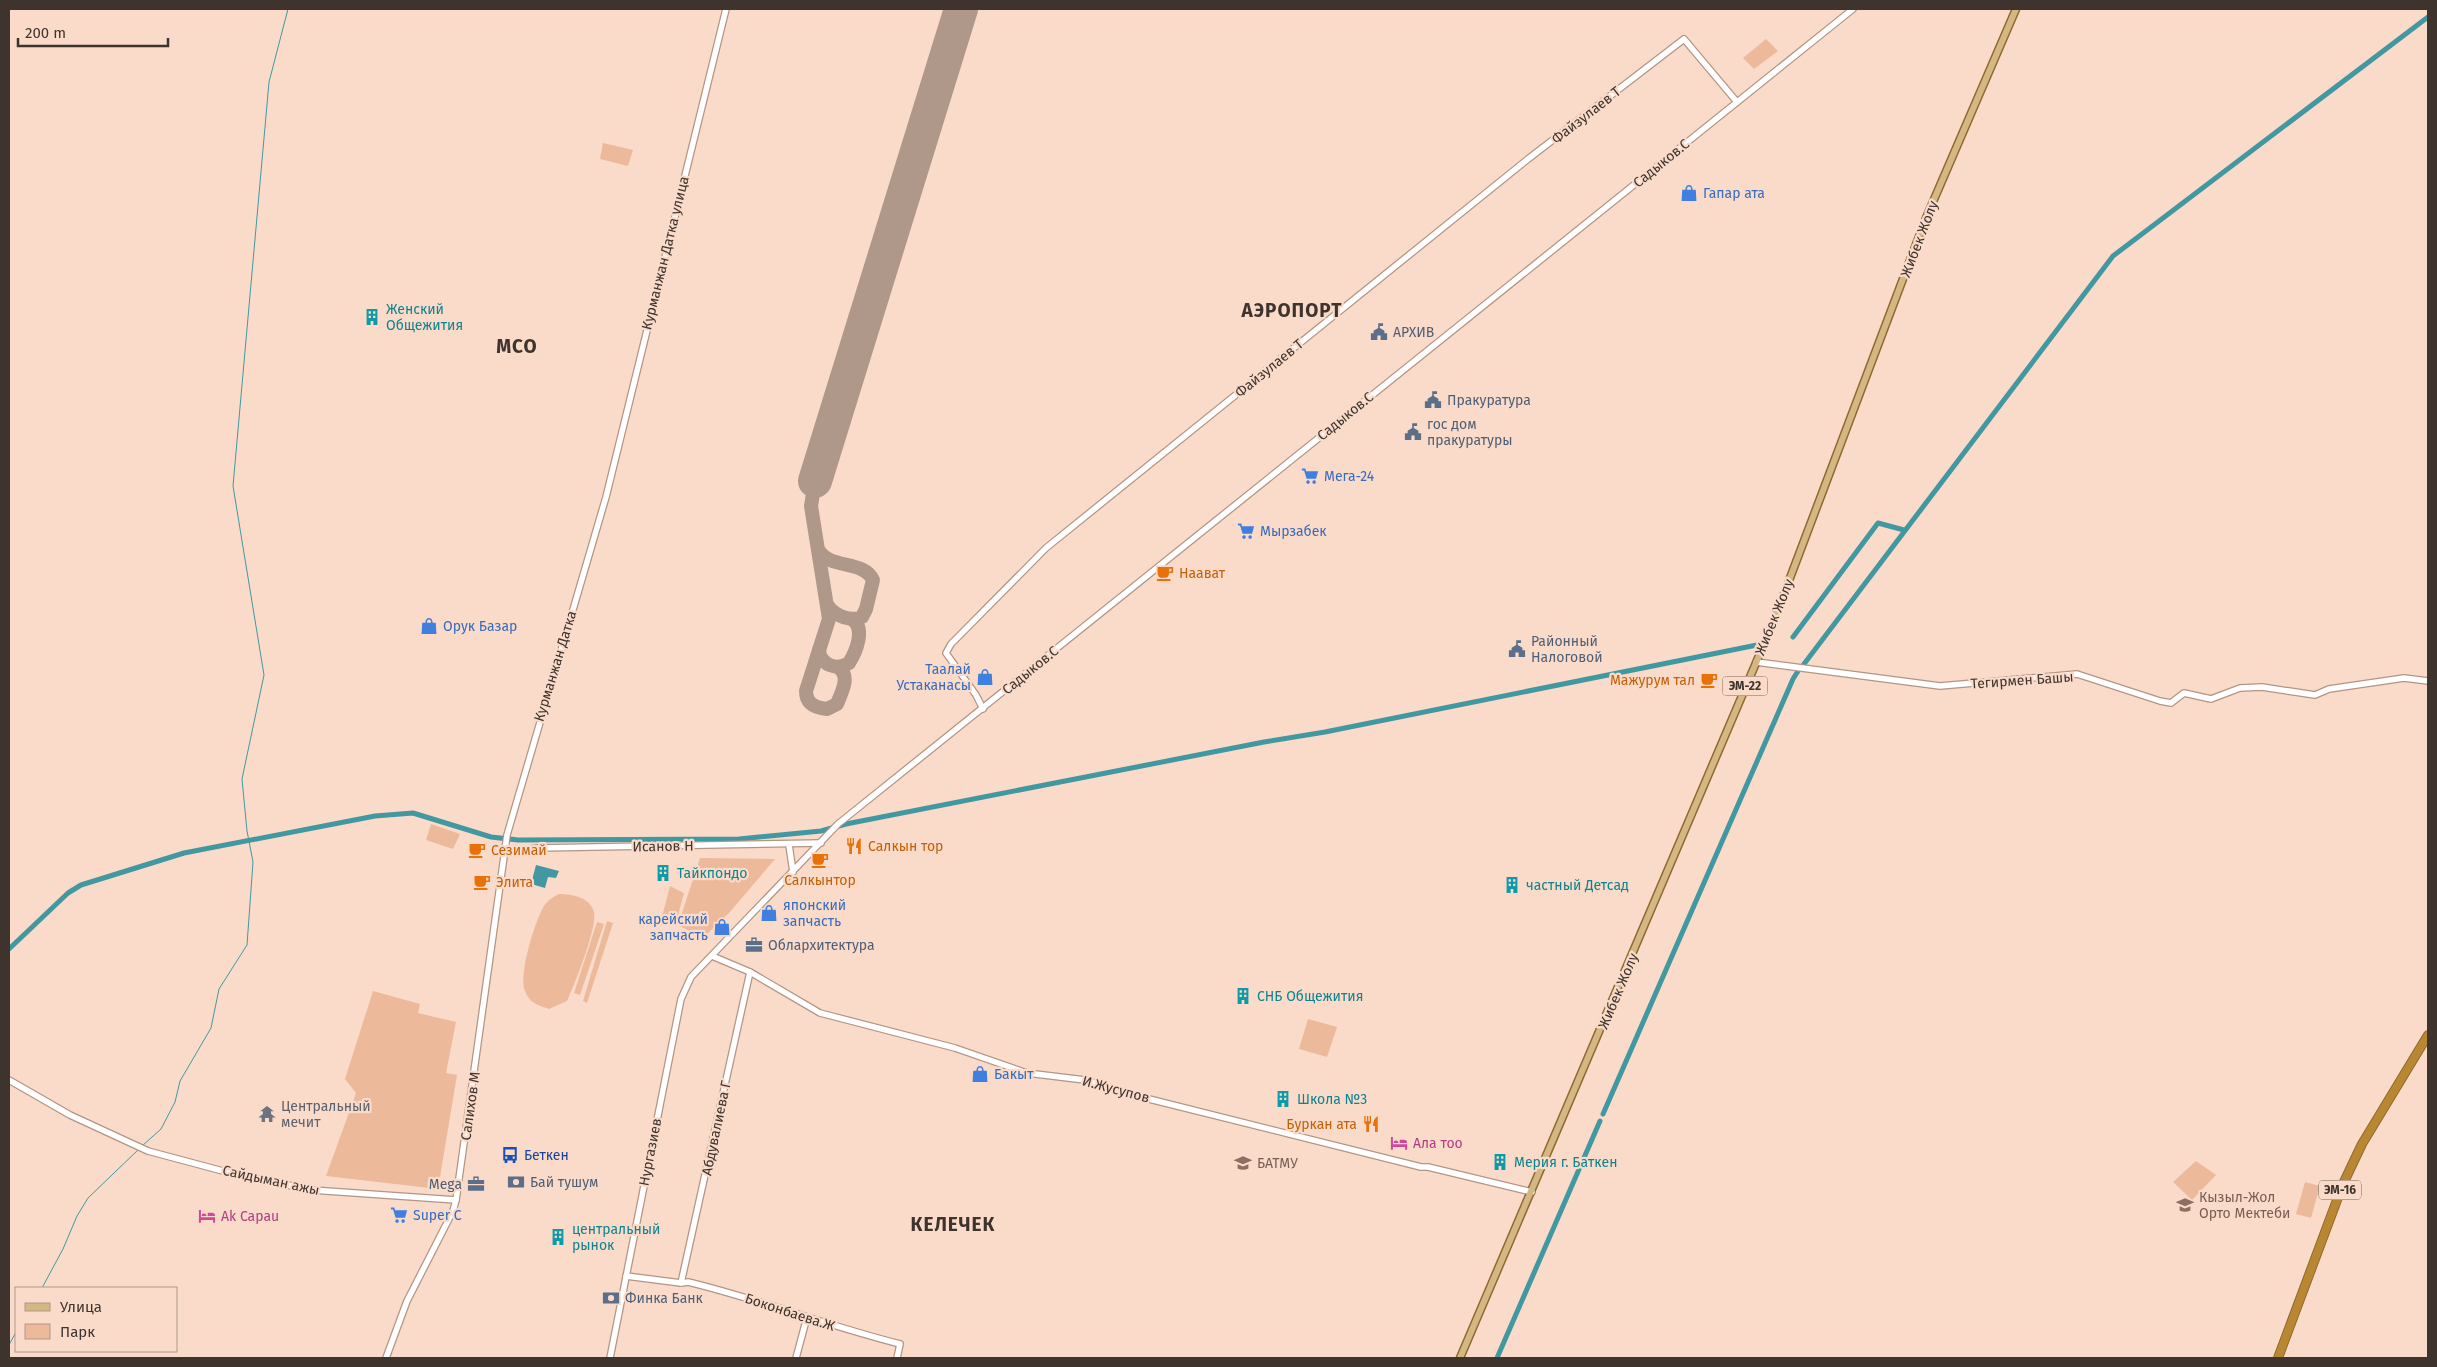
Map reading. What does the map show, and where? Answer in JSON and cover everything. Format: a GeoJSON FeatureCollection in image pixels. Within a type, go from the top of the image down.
{"type":"FeatureCollection","features":[{"type":"Feature","properties":{"kind":"highway","name":"ЭМ-16"},"geometry":{"type":"LineString","coordinates":[[2278,1358],[2343,1184],[2362,1144],[2428,1035]]}},
{"type":"Feature","properties":{"kind":"main road","name":"Жибек Жолу"},"geometry":{"type":"LineString","coordinates":[[1460,1358],[1773,623],[1926,218],[2016,9]]}},
{"type":"Feature","properties":{"kind":"street","name":"Курманжан Датка улица"},"geometry":{"type":"LineString","coordinates":[[606,497],[726,9]]}},
{"type":"Feature","properties":{"kind":"street","name":"Садыков.С"},"geometry":{"type":"LineString","coordinates":[[823,841],[838,824],[1853,9]]}},
{"type":"Feature","properties":{"kind":"street","name":"Файзулаев Т"},"geometry":{"type":"LineString","coordinates":[[983,708],[946,653],[951,644],[1046,548],[1528,159],[1684,39],[1737,102]]}},
{"type":"Feature","properties":{"kind":"street","name":"Курманжан Датка"},"geometry":{"type":"LineString","coordinates":[[507,838],[606,497]]}},
{"type":"Feature","properties":{"kind":"street","name":"Тегирмен Башы"},"geometry":{"type":"LineString","coordinates":[[1756,662],[1940,686],[2077,674],[2171,703],[2184,693],[2211,699],[2240,688],[2262,687],[2315,695],[2329,689],[2404,678],[2428,681]]}},
{"type":"Feature","properties":{"kind":"street","name":"Салихов М"},"geometry":{"type":"LineString","coordinates":[[386,1358],[406,1301],[453,1211],[456,1200],[507,838]]}},
{"type":"Feature","properties":{"kind":"street","name":"Исанов Н"},"geometry":{"type":"LineString","coordinates":[[506,853],[537,848],[789,845],[823,841]]}},
{"type":"Feature","properties":{"kind":"street"},"geometry":{"type":"LineString","coordinates":[[712,956],[823,841]]}},
{"type":"Feature","properties":{"kind":"street"},"geometry":{"type":"LineString","coordinates":[[789,845],[793,872]]}},
{"type":"Feature","properties":{"kind":"street","name":"И.Жусупов"},"geometry":{"type":"LineString","coordinates":[[712,956],[750,972],[820,1013],[955,1048],[1027,1073],[1086,1080],[1141,1097],[1420,1167],[1428,1167],[1532,1192]]}},
{"type":"Feature","properties":{"kind":"street","name":"Нургазиев"},"geometry":{"type":"LineString","coordinates":[[610,1358],[681,999],[691,977],[712,956]]}},
{"type":"Feature","properties":{"kind":"street","name":"Абдувалиева Г"},"geometry":{"type":"LineString","coordinates":[[681,1284],[750,972]]}},
{"type":"Feature","properties":{"kind":"street","name":"Сайдыман ажы"},"geometry":{"type":"LineString","coordinates":[[9,1080],[70,1115],[148,1151],[234,1174],[312,1190],[456,1200]]}},
{"type":"Feature","properties":{"kind":"street","name":"Боконбаева.Ж"},"geometry":{"type":"LineString","coordinates":[[626,1276],[681,1284],[688,1282],[729,1292],[900,1344],[897,1358]]}},
{"type":"Feature","properties":{"kind":"street"},"geometry":{"type":"LineString","coordinates":[[796,1358],[807,1317]]}},
{"type":"Feature","properties":{"kind":"green space"},"geometry":{"type":"Polygon","coordinates":[[[1766,39],[1778,51],[1754,69],[1743,58],[1766,39]]]}},
{"type":"Feature","properties":{"kind":"green space"},"geometry":{"type":"Polygon","coordinates":[[[603,143],[633,150],[628,166],[600,159],[603,143]]]}},
{"type":"Feature","properties":{"kind":"green space"},"geometry":{"type":"Polygon","coordinates":[[[431,824],[460,834],[453,849],[426,840],[431,824]]]}},
{"type":"Feature","properties":{"kind":"green space"},"geometry":{"type":"Polygon","coordinates":[[[700,858],[775,859],[729,913],[703,938],[678,925],[700,858]]]}},
{"type":"Feature","properties":{"kind":"green space"},"geometry":{"type":"Polygon","coordinates":[[[670,886],[684,893],[676,923],[662,917],[670,886]]]}},
{"type":"Feature","properties":{"kind":"green space"},"geometry":{"type":"Polygon","coordinates":[[[559,894],[580,897],[585,900],[592,907],[594,919],[585,956],[567,1001],[549,1009],[534,1003],[529,998],[523,983],[528,948],[540,913],[547,902],[559,894]]]}},
{"type":"Feature","properties":{"kind":"green space"},"geometry":{"type":"Polygon","coordinates":[[[607,921],[613,923],[587,1003],[583,1001],[607,921]]]}},
{"type":"Feature","properties":{"kind":"green space"},"geometry":{"type":"Polygon","coordinates":[[[597,922],[604,924],[580,995],[574,993],[597,922]]]}},
{"type":"Feature","properties":{"kind":"green space"},"geometry":{"type":"Polygon","coordinates":[[[373,991],[420,1004],[418,1013],[456,1022],[446,1073],[457,1075],[438,1189],[326,1176],[356,1093],[345,1079],[373,991]]]}},
{"type":"Feature","properties":{"kind":"green space"},"geometry":{"type":"Polygon","coordinates":[[[1308,1019],[1337,1027],[1327,1057],[1299,1049],[1308,1019]]]}},
{"type":"Feature","properties":{"kind":"green space"},"geometry":{"type":"Polygon","coordinates":[[[2196,1161],[2216,1175],[2192,1200],[2173,1182],[2196,1161]]]}},
{"type":"Feature","properties":{"kind":"green space"},"geometry":{"type":"Polygon","coordinates":[[[2305,1182],[2320,1186],[2311,1218],[2296,1214],[2305,1182]]]}},
{"type":"Feature","properties":{"kind":"water"},"geometry":{"type":"Polygon","coordinates":[[[536,865],[559,871],[556,878],[548,877],[545,888],[531,884],[536,865]]]}},
{"type":"Feature","properties":{"kind":"waterway"},"geometry":{"type":"LineString","coordinates":[[142,1146],[161,1129],[175,1102],[180,1081],[211,1028],[219,989],[247,945],[253,862],[247,831],[242,779],[264,675],[233,486],[269,82],[288,9]]}},
{"type":"Feature","properties":{"kind":"waterway"},"geometry":{"type":"LineString","coordinates":[[1804,664],[2113,256],[2428,17]]}},
{"type":"Feature","properties":{"kind":"waterway"},"geometry":{"type":"LineString","coordinates":[[1793,637],[1878,523],[1904,530]]}},
{"type":"Feature","properties":{"kind":"waterway"},"geometry":{"type":"LineString","coordinates":[[9,949],[68,893],[81,885],[184,853],[375,816],[413,813],[491,837],[518,840],[739,839],[821,831],[846,824],[1264,742],[1325,732],[1757,645]]}},
{"type":"Feature","properties":{"kind":"waterway"},"geometry":{"type":"LineString","coordinates":[[1603,1114],[1798,671]]}},
{"type":"Feature","properties":{"kind":"waterway"},"geometry":{"type":"LineString","coordinates":[[1497,1358],[1600,1121]]}},
{"type":"Feature","properties":{"kind":"waterway"},"geometry":{"type":"LineString","coordinates":[[43,1287],[63,1249],[77,1216],[88,1198],[139,1149]]}},
{"type":"Feature","properties":{"kind":"waterway"},"geometry":{"type":"LineString","coordinates":[[9,1345],[15,1334]]}},
{"type":"Feature","properties":{"kind":"taxiway"},"geometry":{"type":"LineString","coordinates":[[815,481],[811,506],[829,619],[806,691],[806,695],[812,704],[819,708],[827,709],[837,704],[845,679],[838,667]]}},
{"type":"Feature","properties":{"kind":"taxiway"},"geometry":{"type":"LineString","coordinates":[[819,551],[824,557],[862,570],[869,574],[873,580],[866,609],[862,617],[853,619],[844,617],[835,613],[828,606]]}},
{"type":"Feature","properties":{"kind":"taxiway"},"geometry":{"type":"LineString","coordinates":[[819,650],[822,659],[830,665],[839,666],[849,663],[857,647],[859,634],[856,623],[852,619]]}},
{"type":"Feature","properties":{"kind":"runway"},"geometry":{"type":"LineString","coordinates":[[815,481],[961,9]]}},
{"type":"Feature","properties":{"kind":"place","name":"Гапар ата"},"geometry":{"type":"Point","coordinates":[1689,193]}},
{"type":"Feature","properties":{"kind":"place","name":"Женский Общежития"},"geometry":{"type":"Point","coordinates":[372,317]}},
{"type":"Feature","properties":{"kind":"place","name":"АРХИВ"},"geometry":{"type":"Point","coordinates":[1379,332]}},
{"type":"Feature","properties":{"kind":"place","name":"Пракуратура"},"geometry":{"type":"Point","coordinates":[1433,400]}},
{"type":"Feature","properties":{"kind":"place","name":"гос дом пракуратуры"},"geometry":{"type":"Point","coordinates":[1413,432]}},
{"type":"Feature","properties":{"kind":"place","name":"Мега-24"},"geometry":{"type":"Point","coordinates":[1310,476]}},
{"type":"Feature","properties":{"kind":"place","name":"Мырзабек"},"geometry":{"type":"Point","coordinates":[1246,531]}},
{"type":"Feature","properties":{"kind":"place","name":"Наават"},"geometry":{"type":"Point","coordinates":[1165,573]}},
{"type":"Feature","properties":{"kind":"place","name":"Орук Базар"},"geometry":{"type":"Point","coordinates":[429,626]}},
{"type":"Feature","properties":{"kind":"place","name":"Районный Налоговой"},"geometry":{"type":"Point","coordinates":[1517,649]}},
{"type":"Feature","properties":{"kind":"place","name":"Таалай Устаканасы"},"geometry":{"type":"Point","coordinates":[985,677]}},
{"type":"Feature","properties":{"kind":"place","name":"Мажурум тал"},"geometry":{"type":"Point","coordinates":[1709,680]}},
{"type":"Feature","properties":{"kind":"place","name":"Салкын тор"},"geometry":{"type":"Point","coordinates":[854,846]}},
{"type":"Feature","properties":{"kind":"place","name":"Сезимай"},"geometry":{"type":"Point","coordinates":[477,850]}},
{"type":"Feature","properties":{"kind":"place","name":"Салкынтор"},"geometry":{"type":"Point","coordinates":[820,860]}},
{"type":"Feature","properties":{"kind":"place","name":"Тайкпондо"},"geometry":{"type":"Point","coordinates":[663,873]}},
{"type":"Feature","properties":{"kind":"place","name":"Элита"},"geometry":{"type":"Point","coordinates":[482,882]}},
{"type":"Feature","properties":{"kind":"place","name":"частный Детсад"},"geometry":{"type":"Point","coordinates":[1512,885]}},
{"type":"Feature","properties":{"kind":"place","name":"японский запчасть"},"geometry":{"type":"Point","coordinates":[769,913]}},
{"type":"Feature","properties":{"kind":"place","name":"карейский запчасть"},"geometry":{"type":"Point","coordinates":[722,927]}},
{"type":"Feature","properties":{"kind":"place","name":"Облархитектура"},"geometry":{"type":"Point","coordinates":[754,945]}},
{"type":"Feature","properties":{"kind":"place","name":"СНБ Общежития"},"geometry":{"type":"Point","coordinates":[1243,996]}},
{"type":"Feature","properties":{"kind":"place","name":"Бакыт"},"geometry":{"type":"Point","coordinates":[980,1074]}},
{"type":"Feature","properties":{"kind":"place","name":"Школа №3"},"geometry":{"type":"Point","coordinates":[1283,1099]}},
{"type":"Feature","properties":{"kind":"place","name":"Центральный мечит"},"geometry":{"type":"Point","coordinates":[267,1114]}},
{"type":"Feature","properties":{"kind":"place","name":"Буркан ата"},"geometry":{"type":"Point","coordinates":[1371,1124]}},
{"type":"Feature","properties":{"kind":"place","name":"Ала тоо"},"geometry":{"type":"Point","coordinates":[1399,1143]}},
{"type":"Feature","properties":{"kind":"place","name":"Беткен"},"geometry":{"type":"Point","coordinates":[510,1155]}},
{"type":"Feature","properties":{"kind":"place","name":"Мерия г. Бaткен"},"geometry":{"type":"Point","coordinates":[1500,1162]}},
{"type":"Feature","properties":{"kind":"place","name":"БАТМУ"},"geometry":{"type":"Point","coordinates":[1243,1163]}},
{"type":"Feature","properties":{"kind":"place","name":"Бай тушум"},"geometry":{"type":"Point","coordinates":[516,1182]}},
{"type":"Feature","properties":{"kind":"place","name":"Mega"},"geometry":{"type":"Point","coordinates":[476,1184]}},
{"type":"Feature","properties":{"kind":"place","name":"Кызыл-Жол Орто Мектеби"},"geometry":{"type":"Point","coordinates":[2185,1205]}},
{"type":"Feature","properties":{"kind":"place","name":"Super C"},"geometry":{"type":"Point","coordinates":[399,1215]}},
{"type":"Feature","properties":{"kind":"place","name":"Ak Capau"},"geometry":{"type":"Point","coordinates":[207,1216]}},
{"type":"Feature","properties":{"kind":"place","name":"центральный рынок"},"geometry":{"type":"Point","coordinates":[558,1237]}},
{"type":"Feature","properties":{"kind":"place","name":"Финка Банк"},"geometry":{"type":"Point","coordinates":[611,1298]}},
{"type":"Feature","properties":{"kind":"district","name":"АЭРОПОРТ"},"geometry":{"type":"Point","coordinates":[1292,310]}},
{"type":"Feature","properties":{"kind":"district","name":"МСО"},"geometry":{"type":"Point","coordinates":[517,346]}},
{"type":"Feature","properties":{"kind":"district","name":"КЕЛЕЧЕК"},"geometry":{"type":"Point","coordinates":[953,1224]}}]}
